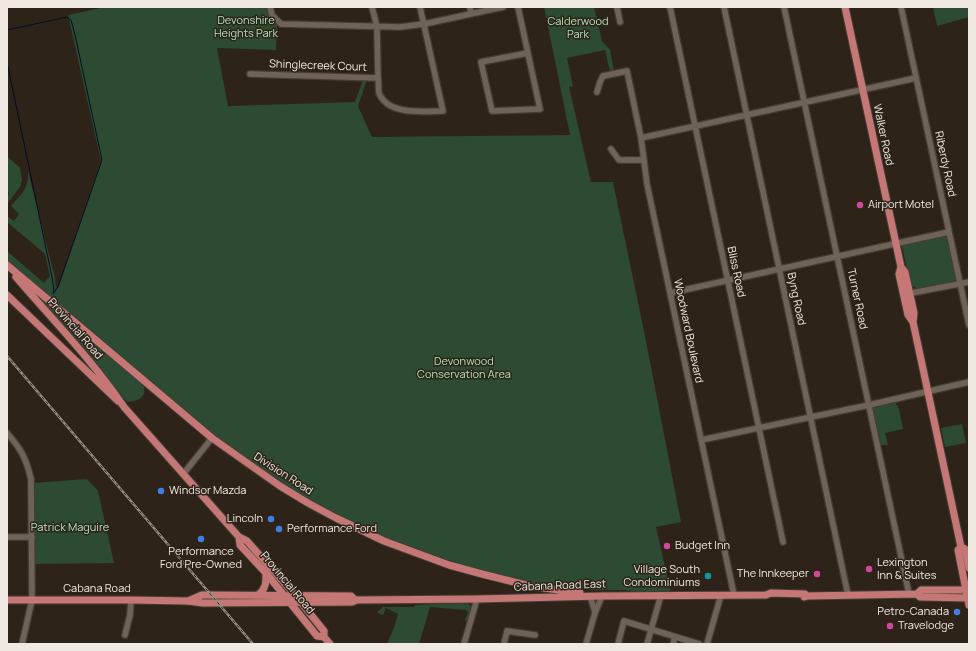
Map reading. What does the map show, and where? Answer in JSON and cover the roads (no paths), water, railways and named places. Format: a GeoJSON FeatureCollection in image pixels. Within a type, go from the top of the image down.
{"type":"FeatureCollection","features":[{"type":"Feature","properties":{"kind":"main road","name":"Walker Road"},"geometry":{"type":"LineString","coordinates":[[845,7],[901,267],[905,272],[907,294],[914,313],[913,322],[961,547],[965,549],[969,568]]}},
{"type":"Feature","properties":{"kind":"main road","name":"Provincial Road"},"geometry":{"type":"LineString","coordinates":[[7,266],[90,363],[124,407]]}},
{"type":"Feature","properties":{"kind":"main road","name":"Division Road"},"geometry":{"type":"LineString","coordinates":[[7,266],[212,438],[274,482],[308,503],[384,541],[449,565],[530,586],[602,596]]}},
{"type":"Feature","properties":{"kind":"main road","name":"Provincial Road"},"geometry":{"type":"LineString","coordinates":[[7,295],[124,407],[184,473],[239,538],[247,541],[295,595],[324,631],[324,637],[330,644]]}},
{"type":"Feature","properties":{"kind":"main road"},"geometry":{"type":"LineString","coordinates":[[74,360],[81,360],[90,363]]}},
{"type":"Feature","properties":{"kind":"main road","name":"Provincial Road"},"geometry":{"type":"LineString","coordinates":[[239,538],[240,545],[266,573],[317,636],[324,637]]}},
{"type":"Feature","properties":{"kind":"main road","name":"Walker Road"},"geometry":{"type":"LineString","coordinates":[[961,547],[958,550],[968,596]]}},
{"type":"Feature","properties":{"kind":"main road"},"geometry":{"type":"LineString","coordinates":[[258,595],[262,592],[266,584],[266,573]]}},
{"type":"Feature","properties":{"kind":"main road","name":"Cabana Road East"},"geometry":{"type":"LineString","coordinates":[[300,602],[661,595],[766,595],[771,597],[805,597],[913,594],[920,597],[968,596]]}},
{"type":"Feature","properties":{"kind":"main road","name":"Cabana Road"},"geometry":{"type":"LineString","coordinates":[[188,601],[202,595],[284,595]]}},
{"type":"Feature","properties":{"kind":"main road","name":"Cabana Road East"},"geometry":{"type":"LineString","coordinates":[[284,595],[350,596],[355,600]]}},
{"type":"Feature","properties":{"kind":"main road","name":"Cabana Road"},"geometry":{"type":"LineString","coordinates":[[7,600],[131,600],[188,601],[203,603],[300,602]]}},
{"type":"Feature","properties":{"kind":"main road"},"geometry":{"type":"LineString","coordinates":[[314,620],[313,615],[316,606],[321,602]]}},
{"type":"Feature","properties":{"kind":"street"},"geometry":{"type":"LineString","coordinates":[[270,7],[272,15],[281,24],[377,27],[400,27],[424,24],[503,7]]}},
{"type":"Feature","properties":{"kind":"street"},"geometry":{"type":"LineString","coordinates":[[372,7],[377,27],[378,78]]}},
{"type":"Feature","properties":{"kind":"street"},"geometry":{"type":"LineString","coordinates":[[420,7],[424,24]]}},
{"type":"Feature","properties":{"kind":"street"},"geometry":{"type":"LineString","coordinates":[[470,7],[471,14]]}},
{"type":"Feature","properties":{"kind":"street"},"geometry":{"type":"LineString","coordinates":[[518,7],[528,53],[540,109],[492,110],[481,62],[528,53]]}},
{"type":"Feature","properties":{"kind":"street"},"geometry":{"type":"LineString","coordinates":[[618,7],[620,22]]}},
{"type":"Feature","properties":{"kind":"street","name":"Bliss Road"},"geometry":{"type":"LineString","coordinates":[[670,7],[783,542]]}},
{"type":"Feature","properties":{"kind":"street","name":"Byng Road"},"geometry":{"type":"LineString","coordinates":[[724,7],[848,595]]}},
{"type":"Feature","properties":{"kind":"street","name":"Turner Road"},"geometry":{"type":"LineString","coordinates":[[784,7],[869,405],[913,594]]}},
{"type":"Feature","properties":{"kind":"street","name":"Riberdy Road"},"geometry":{"type":"LineString","coordinates":[[901,7],[969,325]]}},
{"type":"Feature","properties":{"kind":"street","name":"Shinglecreek Court"},"geometry":{"type":"LineString","coordinates":[[250,74],[378,78],[379,93],[384,101],[392,107],[406,111],[443,111],[424,24]]}},
{"type":"Feature","properties":{"kind":"street","name":"Woodward Boulevard"},"geometry":{"type":"LineString","coordinates":[[597,92],[603,76],[627,71],[641,138],[646,184],[734,595]]}},
{"type":"Feature","properties":{"kind":"street"},"geometry":{"type":"LineString","coordinates":[[641,138],[916,78]]}},
{"type":"Feature","properties":{"kind":"street"},"geometry":{"type":"LineString","coordinates":[[611,149],[619,160],[644,160]]}},
{"type":"Feature","properties":{"kind":"street"},"geometry":{"type":"LineString","coordinates":[[670,293],[949,232]]}},
{"type":"Feature","properties":{"kind":"street"},"geometry":{"type":"LineString","coordinates":[[907,294],[969,282]]}},
{"type":"Feature","properties":{"kind":"street"},"geometry":{"type":"LineString","coordinates":[[701,440],[869,405],[969,382]]}},
{"type":"Feature","properties":{"kind":"street"},"geometry":{"type":"LineString","coordinates":[[7,433],[22,452],[28,466],[31,479],[32,600],[22,644]]}},
{"type":"Feature","properties":{"kind":"street"},"geometry":{"type":"LineString","coordinates":[[184,473],[212,438]]}},
{"type":"Feature","properties":{"kind":"street"},"geometry":{"type":"LineString","coordinates":[[7,537],[32,537]]}},
{"type":"Feature","properties":{"kind":"street"},"geometry":{"type":"LineString","coordinates":[[647,644],[661,595]]}},
{"type":"Feature","properties":{"kind":"street"},"geometry":{"type":"LineString","coordinates":[[707,644],[721,595]]}},
{"type":"Feature","properties":{"kind":"street"},"geometry":{"type":"LineString","coordinates":[[590,596],[595,613]]}},
{"type":"Feature","properties":{"kind":"street"},"geometry":{"type":"LineString","coordinates":[[586,644],[595,613],[602,596]]}},
{"type":"Feature","properties":{"kind":"street"},"geometry":{"type":"LineString","coordinates":[[464,644],[477,599]]}},
{"type":"Feature","properties":{"kind":"street"},"geometry":{"type":"LineString","coordinates":[[125,636],[130,615],[131,600]]}},
{"type":"Feature","properties":{"kind":"street"},"geometry":{"type":"LineString","coordinates":[[618,644],[624,621],[699,644]]}},
{"type":"Feature","properties":{"kind":"street"},"geometry":{"type":"LineString","coordinates":[[504,644],[507,631],[535,635]]}},
{"type":"Feature","properties":{"kind":"street"},"geometry":{"type":"LineString","coordinates":[[673,644],[676,637]]}},
{"type":"Feature","properties":{"kind":"waterway"},"geometry":{"type":"LineString","coordinates":[[7,30],[67,17],[71,20],[102,160],[58,287],[53,294]]}},
{"type":"Feature","properties":{"kind":"waterway"},"geometry":{"type":"LineString","coordinates":[[7,62],[52,277],[53,293]]}},
{"type":"Feature","properties":{"kind":"railway"},"geometry":{"type":"LineString","coordinates":[[7,356],[253,644]]}},
{"type":"Feature","properties":{"kind":"place","name":"Airport Motel"},"geometry":{"type":"Point","coordinates":[860,205]}},
{"type":"Feature","properties":{"kind":"place","name":"Windsor Mazda"},"geometry":{"type":"Point","coordinates":[161,491]}},
{"type":"Feature","properties":{"kind":"place","name":"Lincoln"},"geometry":{"type":"Point","coordinates":[271,519]}},
{"type":"Feature","properties":{"kind":"place","name":"Performance Ford"},"geometry":{"type":"Point","coordinates":[279,529]}},
{"type":"Feature","properties":{"kind":"place","name":"Performance Ford Pre-Owned"},"geometry":{"type":"Point","coordinates":[201,539]}},
{"type":"Feature","properties":{"kind":"place","name":"Budget Inn"},"geometry":{"type":"Point","coordinates":[667,546]}},
{"type":"Feature","properties":{"kind":"place","name":"Lexington Inn & Suites"},"geometry":{"type":"Point","coordinates":[869,569]}},
{"type":"Feature","properties":{"kind":"place","name":"The Innkeeper"},"geometry":{"type":"Point","coordinates":[817,574]}},
{"type":"Feature","properties":{"kind":"place","name":"Village South Condominiums"},"geometry":{"type":"Point","coordinates":[708,576]}},
{"type":"Feature","properties":{"kind":"place","name":"Petro-Canada"},"geometry":{"type":"Point","coordinates":[957,612]}},
{"type":"Feature","properties":{"kind":"place","name":"Travelodge"},"geometry":{"type":"Point","coordinates":[890,626]}},
{"type":"Feature","properties":{"kind":"park label","name":"Devonshire Heights Park"},"geometry":{"type":"Point","coordinates":[246,27]}},
{"type":"Feature","properties":{"kind":"park label","name":"Calderwood Park"},"geometry":{"type":"Point","coordinates":[578,28]}},
{"type":"Feature","properties":{"kind":"park label","name":"Devonwood Conservation Area"},"geometry":{"type":"Point","coordinates":[464,368]}},
{"type":"Feature","properties":{"kind":"park label","name":"Patrick Maguire"},"geometry":{"type":"Point","coordinates":[70,528]}}]}
